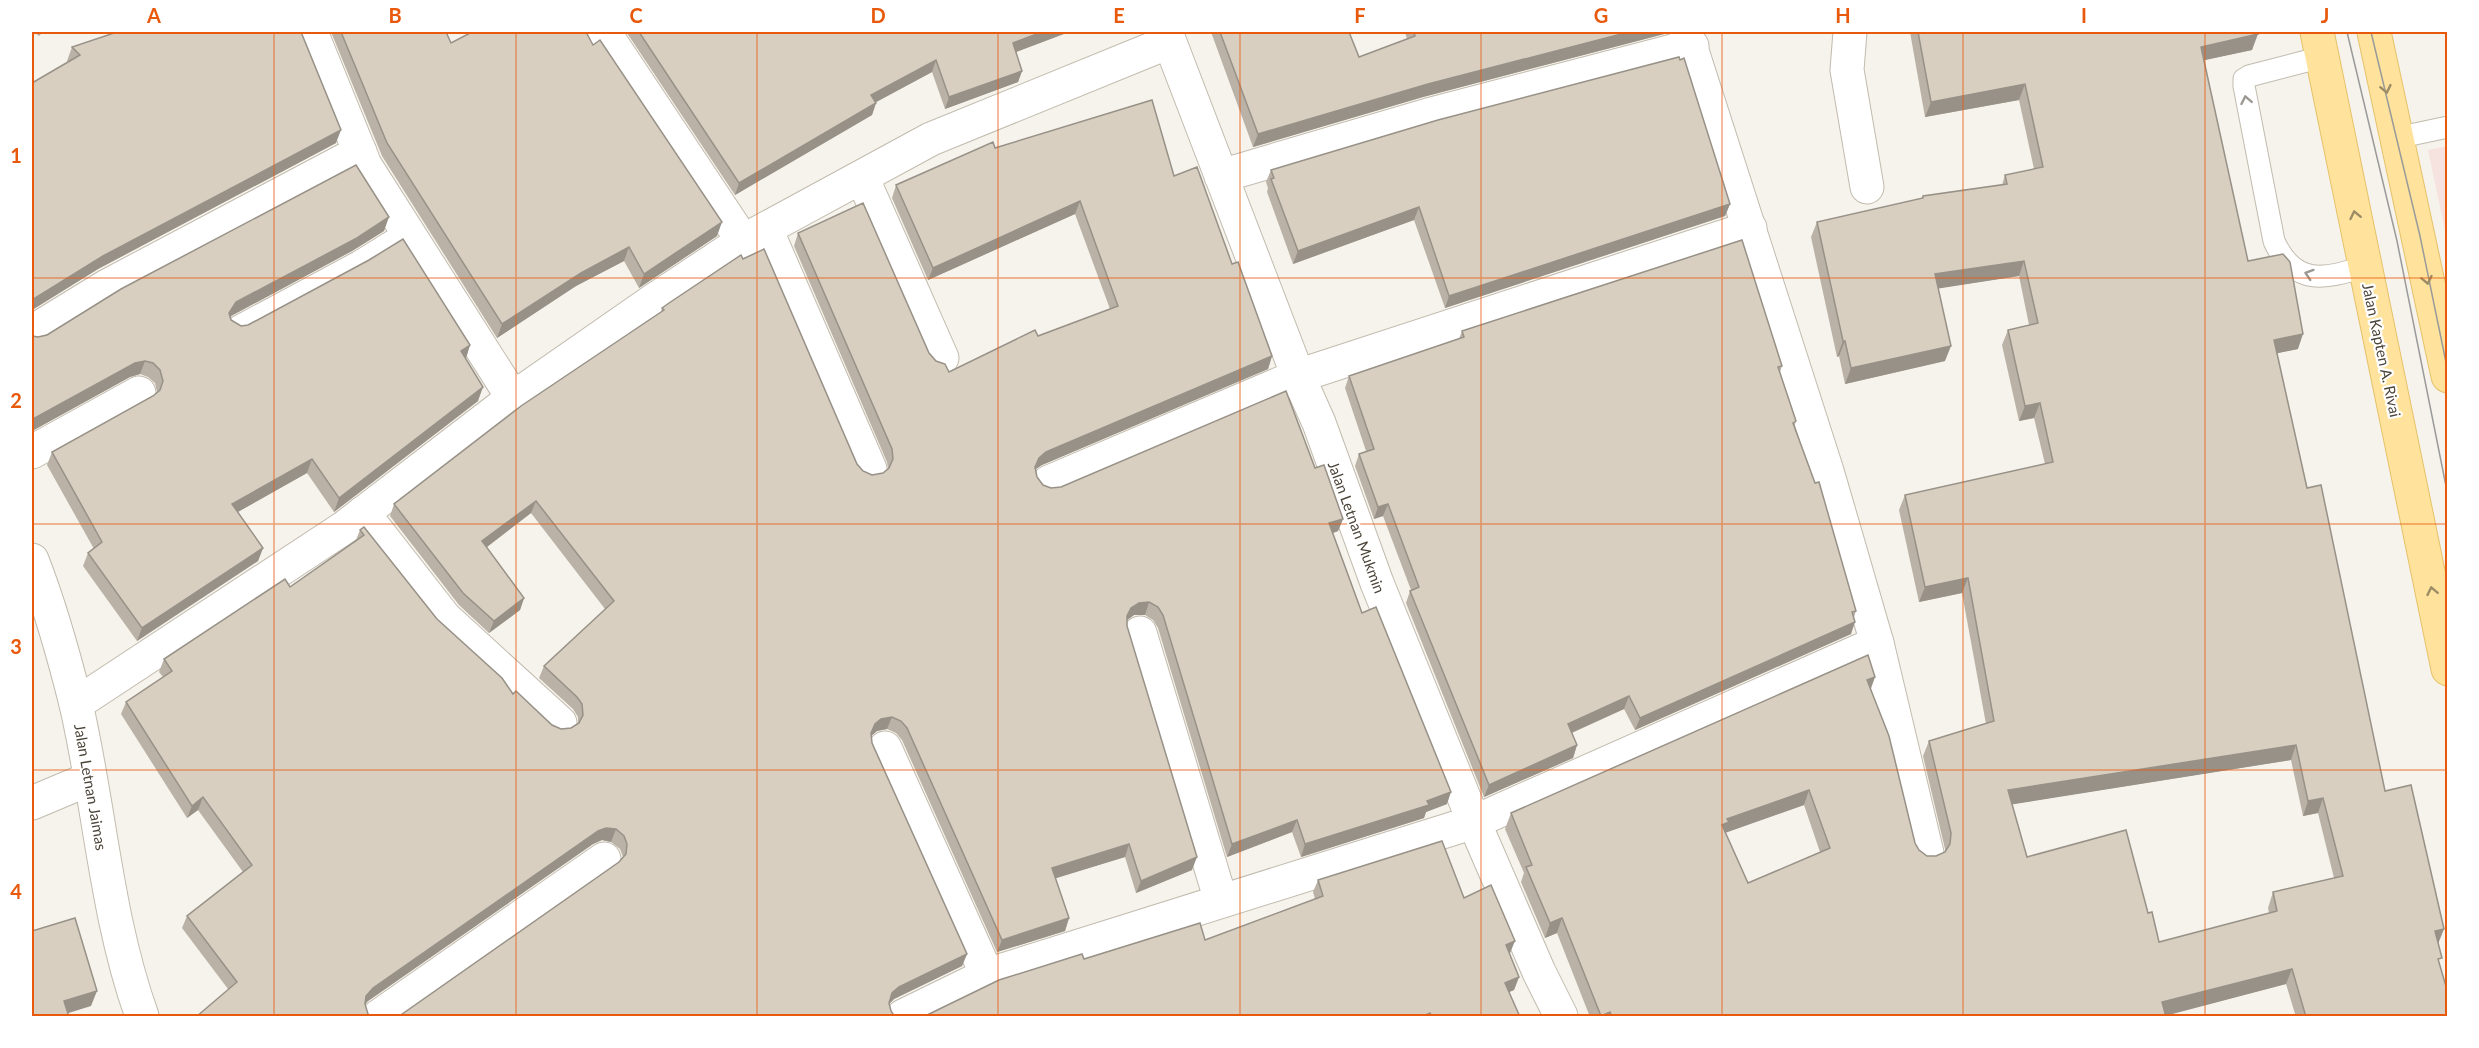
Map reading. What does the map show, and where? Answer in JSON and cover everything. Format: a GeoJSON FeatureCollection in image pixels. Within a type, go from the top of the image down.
{"type":"FeatureCollection","features":[{"type":"Feature","properties":{"kind":"main road"},"geometry":{"type":"LineString","coordinates":[[2374,32],[2448,376]]}},
{"type":"Feature","properties":{"kind":"main road","name":"Jalan Kapten A. Rivai"},"geometry":{"type":"LineString","coordinates":[[2320,44],[2448,669]]}},
{"type":"Feature","properties":{"kind":"street"},"geometry":{"type":"LineString","coordinates":[[311,32],[365,165],[513,398]]}},
{"type":"Feature","properties":{"kind":"street"},"geometry":{"type":"LineString","coordinates":[[604,32],[754,235],[870,469]]}},
{"type":"Feature","properties":{"kind":"street"},"geometry":{"type":"LineString","coordinates":[[1850,32],[1847,70],[1867,187]]}},
{"type":"Feature","properties":{"kind":"street"},"geometry":{"type":"LineString","coordinates":[[76,704],[345,527],[513,398],[654,300],[754,235],[931,140],[1168,37]]}},
{"type":"Feature","properties":{"kind":"street","name":"Jalan Letnan Mukmin"},"geometry":{"type":"LineString","coordinates":[[1168,37],[1298,376],[1319,423],[1377,583],[1474,822],[1561,1017]]}},
{"type":"Feature","properties":{"kind":"street"},"geometry":{"type":"LineString","coordinates":[[1221,176],[1689,39],[1827,471],[1877,643],[1927,853]]}},
{"type":"Feature","properties":{"kind":"street"},"geometry":{"type":"LineString","coordinates":[[32,332],[107,286],[360,152]]}},
{"type":"Feature","properties":{"kind":"street"},"geometry":{"type":"LineString","coordinates":[[862,177],[942,358]]}},
{"type":"Feature","properties":{"kind":"street"},"geometry":{"type":"LineString","coordinates":[[1049,482],[1298,376],[1750,228]]}},
{"type":"Feature","properties":{"kind":"street"},"geometry":{"type":"LineString","coordinates":[[32,452],[139,393]]}},
{"type":"Feature","properties":{"kind":"street"},"geometry":{"type":"LineString","coordinates":[[363,513],[445,618],[560,723]]}},
{"type":"Feature","properties":{"kind":"street","name":"Jalan Letnan Jaimas"},"geometry":{"type":"LineString","coordinates":[[35,579],[76,704],[114,914],[131,985],[142,1017]]}},
{"type":"Feature","properties":{"kind":"street"},"geometry":{"type":"LineString","coordinates":[[1140,633],[1221,901]]}},
{"type":"Feature","properties":{"kind":"street"},"geometry":{"type":"LineString","coordinates":[[903,1017],[958,1004],[987,975],[1474,822],[1877,643]]}},
{"type":"Feature","properties":{"kind":"street"},"geometry":{"type":"LineString","coordinates":[[885,748],[987,975]]}},
{"type":"Feature","properties":{"kind":"street"},"geometry":{"type":"LineString","coordinates":[[32,803],[89,779]]}},
{"type":"Feature","properties":{"kind":"street"},"geometry":{"type":"LineString","coordinates":[[380,1017],[604,859]]}},
{"type":"Feature","properties":{"kind":"lane"},"geometry":{"type":"LineString","coordinates":[[2320,44],[2244,79],[2274,242],[2286,263],[2309,276],[2322,278],[2365,266]]}},
{"type":"Feature","properties":{"kind":"lane"},"geometry":{"type":"LineString","coordinates":[[2396,138],[2448,127]]}},
{"type":"Feature","properties":{"kind":"lane"},"geometry":{"type":"LineString","coordinates":[[237,327],[358,262],[408,231]]}},
{"type":"Feature","properties":{"kind":"shaded area"},"geometry":{"type":"Polygon","coordinates":[[[2448,146],[2447,240],[2428,150],[2448,146]]]}},
{"type":"Feature","properties":{"kind":"building"},"geometry":{"type":"Polygon","coordinates":[[[117,32],[301,32],[341,130],[103,256],[32,300],[32,83],[80,55],[72,47],[117,32]]]}},
{"type":"Feature","properties":{"kind":"building"},"geometry":{"type":"Polygon","coordinates":[[[341,32],[446,32],[451,43],[472,32],[586,32],[593,45],[600,40],[722,222],[644,274],[629,247],[581,273],[502,324],[387,143],[341,32]]]}},
{"type":"Feature","properties":{"kind":"building"},"geometry":{"type":"Polygon","coordinates":[[[639,32],[1042,32],[1013,43],[1022,71],[949,97],[936,60],[871,95],[876,103],[739,183],[639,32]]]}},
{"type":"Feature","properties":{"kind":"building"},"geometry":{"type":"Polygon","coordinates":[[[1220,32],[1349,32],[1359,57],[1415,36],[1414,32],[1629,32],[1428,84],[1258,134],[1220,32]]]}},
{"type":"Feature","properties":{"kind":"building"},"geometry":{"type":"Polygon","coordinates":[[[1918,32],[2257,32],[2258,34],[2201,47],[2248,261],[2283,254],[2290,262],[2303,334],[2274,340],[2307,488],[2321,485],[2385,791],[2411,785],[2444,929],[2435,931],[2442,958],[2438,959],[2448,993],[2448,1017],[2306,1017],[2292,969],[2162,1002],[2166,1017],[1612,1017],[1610,1012],[1601,1016],[1562,918],[1550,923],[1526,867],[1532,865],[1511,813],[1868,655],[1875,677],[1867,680],[1889,736],[1915,843],[1919,850],[1927,856],[1936,856],[1945,852],[1950,844],[1951,833],[1929,741],[1994,721],[1968,578],[1925,587],[1905,495],[2053,462],[2040,403],[2025,406],[2008,330],[2038,323],[2024,261],[1935,274],[1951,346],[1851,368],[1817,222],[1923,198],[1923,196],[2007,184],[2005,175],[2043,167],[2025,84],[1931,102],[1918,32]],[[2296,745],[2008,790],[2027,857],[2126,830],[2148,913],[2152,912],[2159,942],[2277,911],[2273,892],[2343,876],[2323,798],[2308,801],[2296,745]],[[1809,790],[1727,819],[1729,822],[1722,825],[1748,883],[1830,848],[1809,790]]]}},
{"type":"Feature","properties":{"kind":"building"},"geometry":{"type":"Polygon","coordinates":[[[1679,57],[1680,60],[1684,58],[1730,204],[1449,296],[1419,207],[1298,251],[1271,179],[1274,178],[1271,170],[1438,120],[1679,57]]]}},
{"type":"Feature","properties":{"kind":"building"},"geometry":{"type":"Polygon","coordinates":[[[1152,100],[1174,176],[1197,167],[1232,264],[1238,262],[1272,356],[1046,452],[1039,458],[1035,467],[1037,477],[1043,485],[1051,488],[1061,487],[1286,391],[1315,468],[1324,465],[1343,519],[1329,523],[1362,613],[1376,607],[1451,792],[1427,801],[1429,805],[1305,844],[1297,820],[1232,844],[1163,615],[1158,607],[1149,602],[1139,603],[1131,608],[1127,616],[1127,626],[1197,857],[1141,881],[1129,844],[1052,868],[1069,918],[1002,940],[907,728],[901,721],[892,717],[881,719],[875,724],[871,733],[872,743],[967,954],[899,987],[892,993],[889,1003],[895,1017],[398,1017],[619,862],[626,854],[627,844],[624,836],[616,829],[606,828],[598,831],[373,988],[366,996],[365,1004],[371,1017],[196,1017],[237,982],[187,916],[252,865],[203,797],[192,806],[126,702],[172,671],[164,659],[285,579],[290,587],[364,535],[360,530],[364,527],[437,619],[502,678],[513,694],[516,691],[552,725],[561,729],[571,728],[579,723],[583,715],[582,704],[544,666],[614,601],[536,501],[482,541],[524,598],[494,621],[463,593],[394,504],[521,406],[664,310],[662,308],[669,303],[741,255],[743,259],[764,249],[857,464],[863,471],[872,475],[883,473],[889,468],[893,459],[892,449],[798,233],[863,203],[929,353],[936,361],[945,364],[949,372],[1035,330],[1038,336],[1118,306],[1080,201],[933,268],[896,185],[993,142],[995,148],[1152,100]]]}},
{"type":"Feature","properties":{"kind":"building"},"geometry":{"type":"Polygon","coordinates":[[[356,165],[389,217],[357,238],[236,302],[229,313],[231,320],[241,326],[248,325],[369,260],[403,239],[470,345],[461,351],[483,387],[339,498],[312,459],[232,504],[263,548],[142,628],[88,553],[102,542],[52,452],[153,396],[160,390],[163,381],[160,370],[153,363],[145,361],[135,363],[33,419],[32,336],[47,335],[121,289],[356,165]]]}},
{"type":"Feature","properties":{"kind":"building"},"geometry":{"type":"Polygon","coordinates":[[[1742,240],[1782,366],[1778,367],[1796,421],[1793,423],[1815,483],[1819,482],[1856,611],[1852,612],[1855,622],[1640,718],[1629,696],[1568,724],[1577,745],[1489,785],[1410,591],[1419,587],[1388,504],[1378,507],[1359,454],[1374,449],[1349,376],[1464,337],[1462,331],[1742,240]]]}},
{"type":"Feature","properties":{"kind":"building"},"geometry":{"type":"Polygon","coordinates":[[[1442,841],[1464,898],[1491,885],[1515,941],[1506,945],[1519,977],[1505,983],[1520,1017],[1432,1017],[1430,1013],[1421,1017],[923,1017],[999,980],[1082,954],[1084,959],[1200,923],[1205,940],[1323,896],[1318,880],[1442,841]]]}},
{"type":"Feature","properties":{"kind":"building"},"geometry":{"type":"Polygon","coordinates":[[[75,918],[97,991],[64,1001],[69,1017],[32,1017],[32,931],[75,918]]]}},
{"type":"Feature","properties":{"kind":"tram line"},"geometry":{"type":"LineString","coordinates":[[2347,32],[2397,241],[2448,496]]}},
{"type":"Feature","properties":{"kind":"tram line"},"geometry":{"type":"LineString","coordinates":[[2371,32],[2420,236],[2448,372]]}}]}
